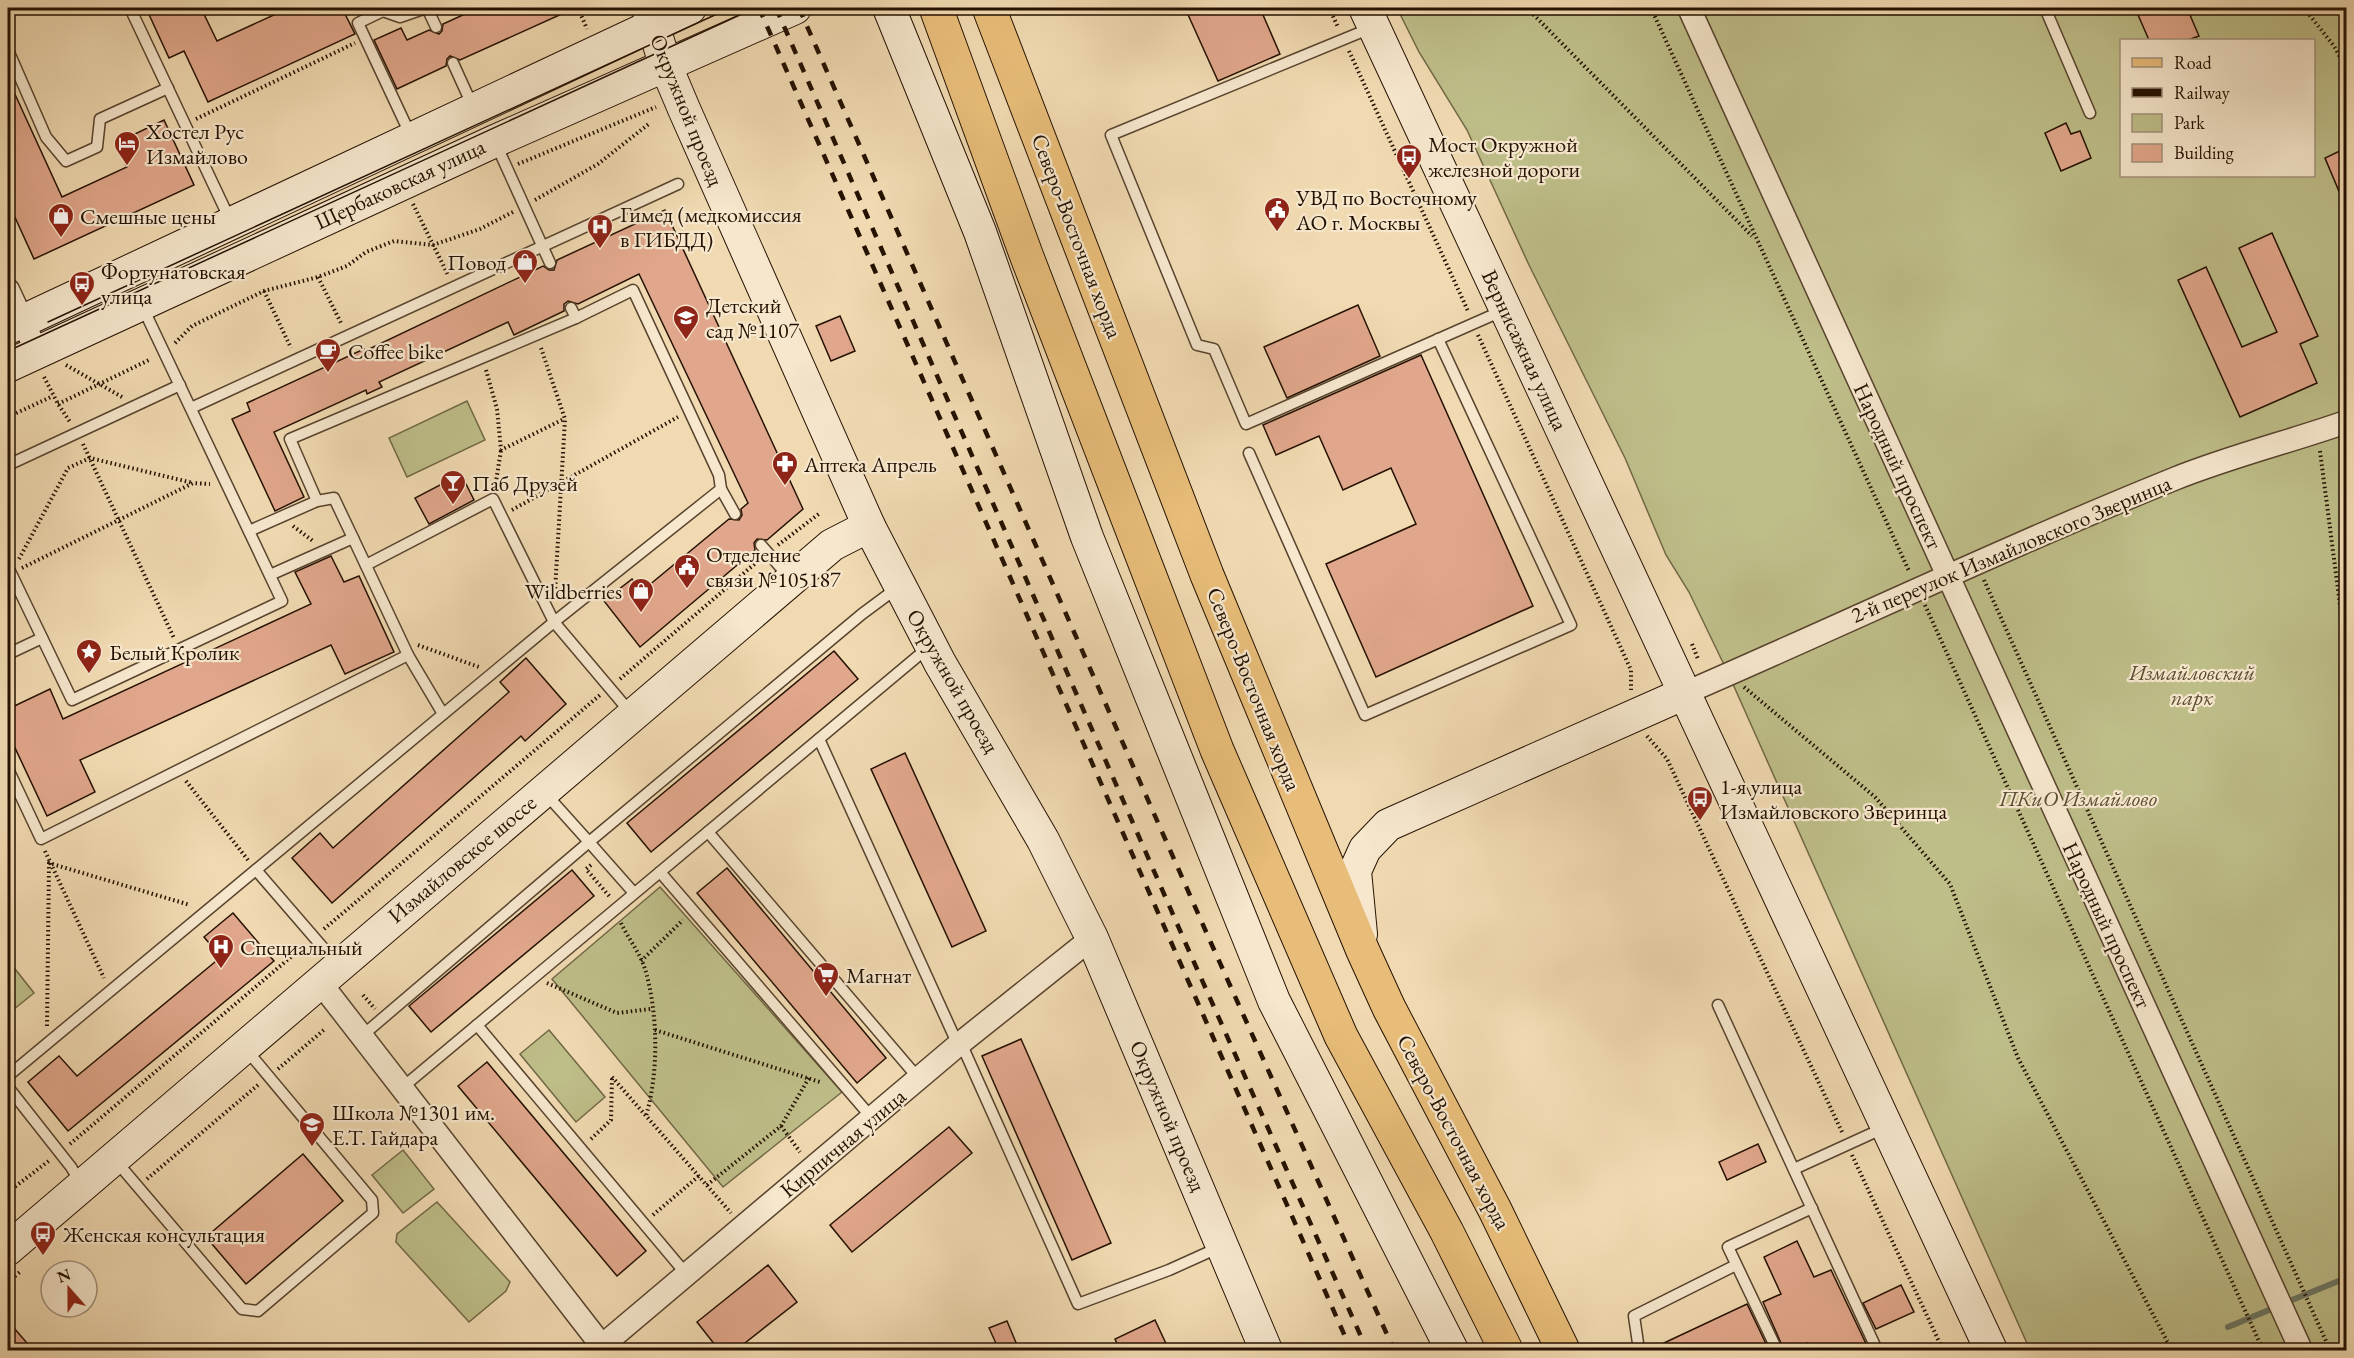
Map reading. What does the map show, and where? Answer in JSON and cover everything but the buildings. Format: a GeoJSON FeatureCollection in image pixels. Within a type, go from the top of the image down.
{"type":"FeatureCollection","features":[{"type":"Feature","properties":{"kind":"main road","name":"Щербаковская улица"},"geometry":{"type":"LineString","coordinates":[[15,324],[474,110],[650,16],[690,8]]}},
{"type":"Feature","properties":{"kind":"main road","name":"Щербаковская улица"},"geometry":{"type":"LineString","coordinates":[[8,366],[45,360],[141,303],[501,155],[665,64],[795,8]]}},
{"type":"Feature","properties":{"kind":"main road"},"geometry":{"type":"LineString","coordinates":[[889,8],[980,232],[1087,537],[1274,1001],[1452,1350]]}},
{"type":"Feature","properties":{"kind":"main road"},"geometry":{"type":"LineString","coordinates":[[936,8],[1027,257],[1217,750],[1341,1036],[1447,1232],[1506,1350]]}},
{"type":"Feature","properties":{"kind":"main road","name":"Северо-Восточная хорда"},"geometry":{"type":"LineString","coordinates":[[989,8],[1208,575],[1363,951],[1389,1008],[1495,1210],[1563,1350]]}},
{"type":"Feature","properties":{"kind":"main road","name":"Окружной проезд"},"geometry":{"type":"LineString","coordinates":[[650,16],[665,64],[869,526],[931,645],[1043,840],[1092,938],[1266,1350]]}},
{"type":"Feature","properties":{"kind":"main road","name":"Вернисажная улица"},"geometry":{"type":"LineString","coordinates":[[1369,17],[1507,309],[1683,694]]}},
{"type":"Feature","properties":{"kind":"main road","name":"Измайловское шоссе"},"geometry":{"type":"LineString","coordinates":[[8,1249],[328,973],[832,545],[869,526]]}},
{"type":"Feature","properties":{"kind":"main road"},"geometry":{"type":"LineString","coordinates":[[1363,951],[1355,871],[1365,849],[1388,825],[1683,694],[1991,1350]]}},
{"type":"Feature","properties":{"kind":"street","name":"Народный проспект"},"geometry":{"type":"LineString","coordinates":[[1689,8],[2301,1350]]}},
{"type":"Feature","properties":{"kind":"street"},"geometry":{"type":"LineString","coordinates":[[8,290],[15,324],[45,360]]}},
{"type":"Feature","properties":{"kind":"street","name":"2-й переулок Измайловского Зверинца"},"geometry":{"type":"LineString","coordinates":[[1683,694],[1976,562],[2176,478],[2245,453],[2346,422]]}},
{"type":"Feature","properties":{"kind":"street","name":"Кирпичная улица"},"geometry":{"type":"LineString","coordinates":[[600,1348],[959,1044],[1092,938]]}},
{"type":"Feature","properties":{"kind":"street"},"geometry":{"type":"LineString","coordinates":[[328,973],[363,1035],[600,1348]]}},
{"type":"Feature","properties":{"kind":"lane"},"geometry":{"type":"LineString","coordinates":[[130,8],[231,222]]}},
{"type":"Feature","properties":{"kind":"lane"},"geometry":{"type":"LineString","coordinates":[[412,139],[358,24],[382,9],[400,17],[426,8],[436,27]]}},
{"type":"Feature","properties":{"kind":"lane"},"geometry":{"type":"LineString","coordinates":[[2045,8],[2090,113]]}},
{"type":"Feature","properties":{"kind":"lane"},"geometry":{"type":"LineString","coordinates":[[1369,17],[1344,40],[1111,135],[1197,345],[1214,349],[1246,424],[1507,309]]}},
{"type":"Feature","properties":{"kind":"lane"},"geometry":{"type":"LineString","coordinates":[[8,50],[46,137],[66,160],[97,147],[100,119],[168,88]]}},
{"type":"Feature","properties":{"kind":"lane"},"geometry":{"type":"LineString","coordinates":[[453,63],[474,110]]}},
{"type":"Feature","properties":{"kind":"lane"},"geometry":{"type":"LineString","coordinates":[[501,155],[550,262]]}},
{"type":"Feature","properties":{"kind":"lane"},"geometry":{"type":"LineString","coordinates":[[191,408],[678,184]]}},
{"type":"Feature","properties":{"kind":"lane"},"geometry":{"type":"LineString","coordinates":[[317,501],[290,439],[537,335],[573,313],[633,290],[719,475],[721,489],[735,514]]}},
{"type":"Feature","properties":{"kind":"lane"},"geometry":{"type":"LineString","coordinates":[[9,571],[72,700],[282,601],[141,303]]}},
{"type":"Feature","properties":{"kind":"lane"},"geometry":{"type":"LineString","coordinates":[[1249,453],[1365,715],[1571,625],[1438,339]]}},
{"type":"Feature","properties":{"kind":"lane"},"geometry":{"type":"LineString","coordinates":[[8,465],[180,385]]}},
{"type":"Feature","properties":{"kind":"lane"},"geometry":{"type":"LineString","coordinates":[[8,1076],[442,714],[721,489]]}},
{"type":"Feature","properties":{"kind":"lane"},"geometry":{"type":"LineString","coordinates":[[249,531],[317,501],[334,498],[400,639],[442,714]]}},
{"type":"Feature","properties":{"kind":"lane"},"geometry":{"type":"LineString","coordinates":[[366,565],[493,499],[554,622],[633,714]]}},
{"type":"Feature","properties":{"kind":"lane"},"geometry":{"type":"LineString","coordinates":[[270,575],[354,538]]}},
{"type":"Feature","properties":{"kind":"lane"},"geometry":{"type":"LineString","coordinates":[[764,549],[791,580]]}},
{"type":"Feature","properties":{"kind":"lane"},"geometry":{"type":"LineString","coordinates":[[363,1035],[588,842],[862,614],[900,587]]}},
{"type":"Feature","properties":{"kind":"lane"},"geometry":{"type":"LineString","coordinates":[[8,654],[42,638]]}},
{"type":"Feature","properties":{"kind":"lane"},"geometry":{"type":"LineString","coordinates":[[403,1087],[931,645]]}},
{"type":"Feature","properties":{"kind":"lane"},"geometry":{"type":"LineString","coordinates":[[8,769],[41,839],[408,655]]}},
{"type":"Feature","properties":{"kind":"lane"},"geometry":{"type":"LineString","coordinates":[[819,739],[1078,1304],[1169,1270],[1223,1245]]}},
{"type":"Feature","properties":{"kind":"lane"},"geometry":{"type":"LineString","coordinates":[[543,790],[634,893]]}},
{"type":"Feature","properties":{"kind":"lane"},"geometry":{"type":"LineString","coordinates":[[708,832],[919,1079]]}},
{"type":"Feature","properties":{"kind":"lane"},"geometry":{"type":"LineString","coordinates":[[256,870],[314,938],[328,973]]}},
{"type":"Feature","properties":{"kind":"lane"},"geometry":{"type":"LineString","coordinates":[[660,872],[872,1118]]}},
{"type":"Feature","properties":{"kind":"lane"},"geometry":{"type":"LineString","coordinates":[[1718,1005],[1877,1350]]}},
{"type":"Feature","properties":{"kind":"lane"},"geometry":{"type":"LineString","coordinates":[[477,1025],[687,1275]]}},
{"type":"Feature","properties":{"kind":"lane"},"geometry":{"type":"LineString","coordinates":[[113,1159],[242,1309],[258,1311],[373,1213],[372,1200],[244,1047]]}},
{"type":"Feature","properties":{"kind":"lane"},"geometry":{"type":"LineString","coordinates":[[8,1087],[60,1152],[82,1186]]}},
{"type":"Feature","properties":{"kind":"lane"},"geometry":{"type":"LineString","coordinates":[[1794,1169],[1886,1127]]}},
{"type":"Feature","properties":{"kind":"lane"},"geometry":{"type":"LineString","coordinates":[[1777,1350],[1728,1247],[1812,1208]]}},
{"type":"Feature","properties":{"kind":"lane"},"geometry":{"type":"LineString","coordinates":[[1639,1350],[1634,1316],[1737,1265]]}},
{"type":"Feature","properties":{"kind":"path"},"geometry":{"type":"LineString","coordinates":[[578,8],[589,31]]}},
{"type":"Feature","properties":{"kind":"path"},"geometry":{"type":"LineString","coordinates":[[1329,8],[1631,670],[1631,694]]}},
{"type":"Feature","properties":{"kind":"path"},"geometry":{"type":"LineString","coordinates":[[1527,8],[1755,238]]}},
{"type":"Feature","properties":{"kind":"path"},"geometry":{"type":"LineString","coordinates":[[1651,8],[2263,1350]]}},
{"type":"Feature","properties":{"kind":"path"},"geometry":{"type":"LineString","coordinates":[[2304,8],[2334,46],[2346,68]]}},
{"type":"Feature","properties":{"kind":"path"},"geometry":{"type":"LineString","coordinates":[[185,124],[365,39]]}},
{"type":"Feature","properties":{"kind":"path"},"geometry":{"type":"LineString","coordinates":[[641,102],[645,112]]}},
{"type":"Feature","properties":{"kind":"path"},"geometry":{"type":"LineString","coordinates":[[501,155],[656,107]]}},
{"type":"Feature","properties":{"kind":"path"},"geometry":{"type":"LineString","coordinates":[[57,404],[165,353],[192,326],[264,291],[318,277],[347,266],[366,252],[394,242],[433,245],[480,229],[525,207],[598,164],[650,123]]}},
{"type":"Feature","properties":{"kind":"path"},"geometry":{"type":"LineString","coordinates":[[413,204],[454,287]]}},
{"type":"Feature","properties":{"kind":"path"},"geometry":{"type":"LineString","coordinates":[[2346,256],[2346,272]]}},
{"type":"Feature","properties":{"kind":"path"},"geometry":{"type":"LineString","coordinates":[[318,277],[347,336]]}},
{"type":"Feature","properties":{"kind":"path"},"geometry":{"type":"LineString","coordinates":[[264,291],[297,359]]}},
{"type":"Feature","properties":{"kind":"path"},"geometry":{"type":"LineString","coordinates":[[537,335],[565,419],[559,486],[554,622]]}},
{"type":"Feature","properties":{"kind":"path"},"geometry":{"type":"LineString","coordinates":[[483,358],[497,409],[501,450],[493,499]]}},
{"type":"Feature","properties":{"kind":"path"},"geometry":{"type":"LineString","coordinates":[[45,360],[101,384],[136,405]]}},
{"type":"Feature","properties":{"kind":"path"},"geometry":{"type":"LineString","coordinates":[[45,360],[57,404],[77,432],[180,650]]}},
{"type":"Feature","properties":{"kind":"path"},"geometry":{"type":"LineString","coordinates":[[8,417],[53,395]]}},
{"type":"Feature","properties":{"kind":"path"},"geometry":{"type":"LineString","coordinates":[[501,516],[559,486],[689,410]]}},
{"type":"Feature","properties":{"kind":"path"},"geometry":{"type":"LineString","coordinates":[[501,450],[565,419]]}},
{"type":"Feature","properties":{"kind":"path"},"geometry":{"type":"LineString","coordinates":[[2317,432],[2346,651]]}},
{"type":"Feature","properties":{"kind":"path"},"geometry":{"type":"LineString","coordinates":[[9,571],[69,468],[90,458],[193,483],[228,485]]}},
{"type":"Feature","properties":{"kind":"path"},"geometry":{"type":"LineString","coordinates":[[9,571],[193,483]]}},
{"type":"Feature","properties":{"kind":"path"},"geometry":{"type":"LineString","coordinates":[[8,1192],[60,1152],[609,688],[764,549],[820,513]]}},
{"type":"Feature","properties":{"kind":"path"},"geometry":{"type":"LineString","coordinates":[[280,517],[327,550]]}},
{"type":"Feature","properties":{"kind":"path"},"geometry":{"type":"LineString","coordinates":[[1976,562],[2331,1350]]}},
{"type":"Feature","properties":{"kind":"path"},"geometry":{"type":"LineString","coordinates":[[400,639],[494,672]]}},
{"type":"Feature","properties":{"kind":"path"},"geometry":{"type":"LineString","coordinates":[[1692,644],[1702,667]]}},
{"type":"Feature","properties":{"kind":"path"},"geometry":{"type":"LineString","coordinates":[[1728,673],[1875,797],[1950,884],[2018,1058],[2167,1341],[2177,1350]]}},
{"type":"Feature","properties":{"kind":"path"},"geometry":{"type":"LineString","coordinates":[[2346,732],[2342,791],[2346,835]]}},
{"type":"Feature","properties":{"kind":"path"},"geometry":{"type":"LineString","coordinates":[[1647,735],[1667,759],[1943,1350]]}},
{"type":"Feature","properties":{"kind":"path"},"geometry":{"type":"LineString","coordinates":[[178,771],[256,870]]}},
{"type":"Feature","properties":{"kind":"path"},"geometry":{"type":"LineString","coordinates":[[41,839],[49,863],[110,992]]}},
{"type":"Feature","properties":{"kind":"path"},"geometry":{"type":"LineString","coordinates":[[601,856],[586,869],[616,909],[641,961],[655,1030],[653,1091],[646,1116]]}},
{"type":"Feature","properties":{"kind":"path"},"geometry":{"type":"LineString","coordinates":[[49,863],[207,910]]}},
{"type":"Feature","properties":{"kind":"path"},"geometry":{"type":"LineString","coordinates":[[46,1044],[49,863]]}},
{"type":"Feature","properties":{"kind":"path"},"geometry":{"type":"LineString","coordinates":[[641,961],[693,910]]}},
{"type":"Feature","properties":{"kind":"path"},"geometry":{"type":"LineString","coordinates":[[533,978],[617,1013],[651,1009]]}},
{"type":"Feature","properties":{"kind":"path"},"geometry":{"type":"LineString","coordinates":[[138,1187],[326,1029]]}},
{"type":"Feature","properties":{"kind":"path"},"geometry":{"type":"LineString","coordinates":[[655,1030],[809,1077],[852,1095]]}},
{"type":"Feature","properties":{"kind":"path"},"geometry":{"type":"LineString","coordinates":[[707,1185],[781,1126],[820,1058]]}},
{"type":"Feature","properties":{"kind":"path"},"geometry":{"type":"LineString","coordinates":[[580,1148],[611,1120],[612,1077],[732,1214]]}},
{"type":"Feature","properties":{"kind":"path"},"geometry":{"type":"LineString","coordinates":[[781,1126],[803,1155]]}},
{"type":"Feature","properties":{"kind":"path"},"geometry":{"type":"LineString","coordinates":[[644,1223],[700,1175]]}},
{"type":"Feature","properties":{"kind":"green space","name":"ПКиО Измайлово"},"geometry":{"type":"Polygon","coordinates":[[[1397,8],[2346,8],[2346,1350],[2030,1350],[1728,673],[1689,592],[1666,555],[1625,458],[1529,265],[1467,130],[1419,52],[1397,8]]]}},
{"type":"Feature","properties":{"kind":"green space"},"geometry":{"type":"Polygon","coordinates":[[[467,401],[485,440],[407,477],[389,438],[467,401]]]}},
{"type":"Feature","properties":{"kind":"green space"},"geometry":{"type":"Polygon","coordinates":[[[660,887],[842,1092],[723,1187],[552,979],[660,887]]]}},
{"type":"Feature","properties":{"kind":"green space"},"geometry":{"type":"Polygon","coordinates":[[[8,960],[34,993],[8,1014],[8,960]]]}},
{"type":"Feature","properties":{"kind":"green space"},"geometry":{"type":"Polygon","coordinates":[[[549,1030],[605,1097],[576,1122],[520,1054],[549,1030]]]}},
{"type":"Feature","properties":{"kind":"green space"},"geometry":{"type":"Polygon","coordinates":[[[403,1150],[434,1189],[403,1213],[372,1175],[403,1150]]]}},
{"type":"Feature","properties":{"kind":"green space"},"geometry":{"type":"Polygon","coordinates":[[[437,1202],[510,1282],[506,1291],[469,1322],[396,1242],[397,1234],[437,1202]]]}},
{"type":"Feature","properties":{"kind":"waterway"},"geometry":{"type":"LineString","coordinates":[[2292,1300],[2346,1278]]}},
{"type":"Feature","properties":{"kind":"waterway"},"geometry":{"type":"LineString","coordinates":[[2228,1327],[2269,1310]]}},
{"type":"Feature","properties":{"kind":"tram line"},"geometry":{"type":"LineString","coordinates":[[48,322],[730,8]]}},
{"type":"Feature","properties":{"kind":"tram line"},"geometry":{"type":"LineString","coordinates":[[8,351],[755,8]]}},
{"type":"Feature","properties":{"kind":"railway"},"geometry":{"type":"LineString","coordinates":[[759,8],[1351,1350]]}},
{"type":"Feature","properties":{"kind":"railway"},"geometry":{"type":"LineString","coordinates":[[776,8],[1189,951],[1367,1350]]}},
{"type":"Feature","properties":{"kind":"railway"},"geometry":{"type":"LineString","coordinates":[[799,8],[1211,943],[1394,1350]]}},
{"type":"Feature","properties":{"kind":"place","name":"Хостел Рус Измайлово"},"geometry":{"type":"Point","coordinates":[127,167]}},
{"type":"Feature","properties":{"kind":"place","name":"Мост Окружной железной дороги"},"geometry":{"type":"Point","coordinates":[1409,180]}},
{"type":"Feature","properties":{"kind":"place","name":"УВД по Восточному АО г. Москвы"},"geometry":{"type":"Point","coordinates":[1277,233]}},
{"type":"Feature","properties":{"kind":"place","name":"Смешные цены"},"geometry":{"type":"Point","coordinates":[61,239]}},
{"type":"Feature","properties":{"kind":"place","name":"Гимед (медкомиссия в ГИБДД)"},"geometry":{"type":"Point","coordinates":[600,250]}},
{"type":"Feature","properties":{"kind":"place","name":"Повод"},"geometry":{"type":"Point","coordinates":[525,285]}},
{"type":"Feature","properties":{"kind":"place","name":"Фортунатовская улица"},"geometry":{"type":"Point","coordinates":[82,307]}},
{"type":"Feature","properties":{"kind":"place","name":"Детский сад №1107"},"geometry":{"type":"Point","coordinates":[686,341]}},
{"type":"Feature","properties":{"kind":"place","name":"Coffee bike"},"geometry":{"type":"Point","coordinates":[328,374]}},
{"type":"Feature","properties":{"kind":"place","name":"Аптека Апрель"},"geometry":{"type":"Point","coordinates":[785,487]}},
{"type":"Feature","properties":{"kind":"place","name":"Паб Друзей"},"geometry":{"type":"Point","coordinates":[453,506]}},
{"type":"Feature","properties":{"kind":"place","name":"Отделение связи №105187"},"geometry":{"type":"Point","coordinates":[687,590]}},
{"type":"Feature","properties":{"kind":"place","name":"Wildberries"},"geometry":{"type":"Point","coordinates":[641,614]}},
{"type":"Feature","properties":{"kind":"place","name":"Белый Кролик"},"geometry":{"type":"Point","coordinates":[89,675]}},
{"type":"Feature","properties":{"kind":"place","name":"1-я улица Измайловского Зверинца"},"geometry":{"type":"Point","coordinates":[1700,822]}},
{"type":"Feature","properties":{"kind":"place","name":"Специальный"},"geometry":{"type":"Point","coordinates":[221,970]}},
{"type":"Feature","properties":{"kind":"place","name":"Магнат"},"geometry":{"type":"Point","coordinates":[826,998]}},
{"type":"Feature","properties":{"kind":"place","name":"Школа №1301 им. Е.Т. Гайдара"},"geometry":{"type":"Point","coordinates":[312,1148]}},
{"type":"Feature","properties":{"kind":"place","name":"Женская консультация"},"geometry":{"type":"Point","coordinates":[43,1257]}},
{"type":"Feature","properties":{"kind":"park label","name":"Измайловский парк"},"geometry":{"type":"Point","coordinates":[2192,684]}}]}
